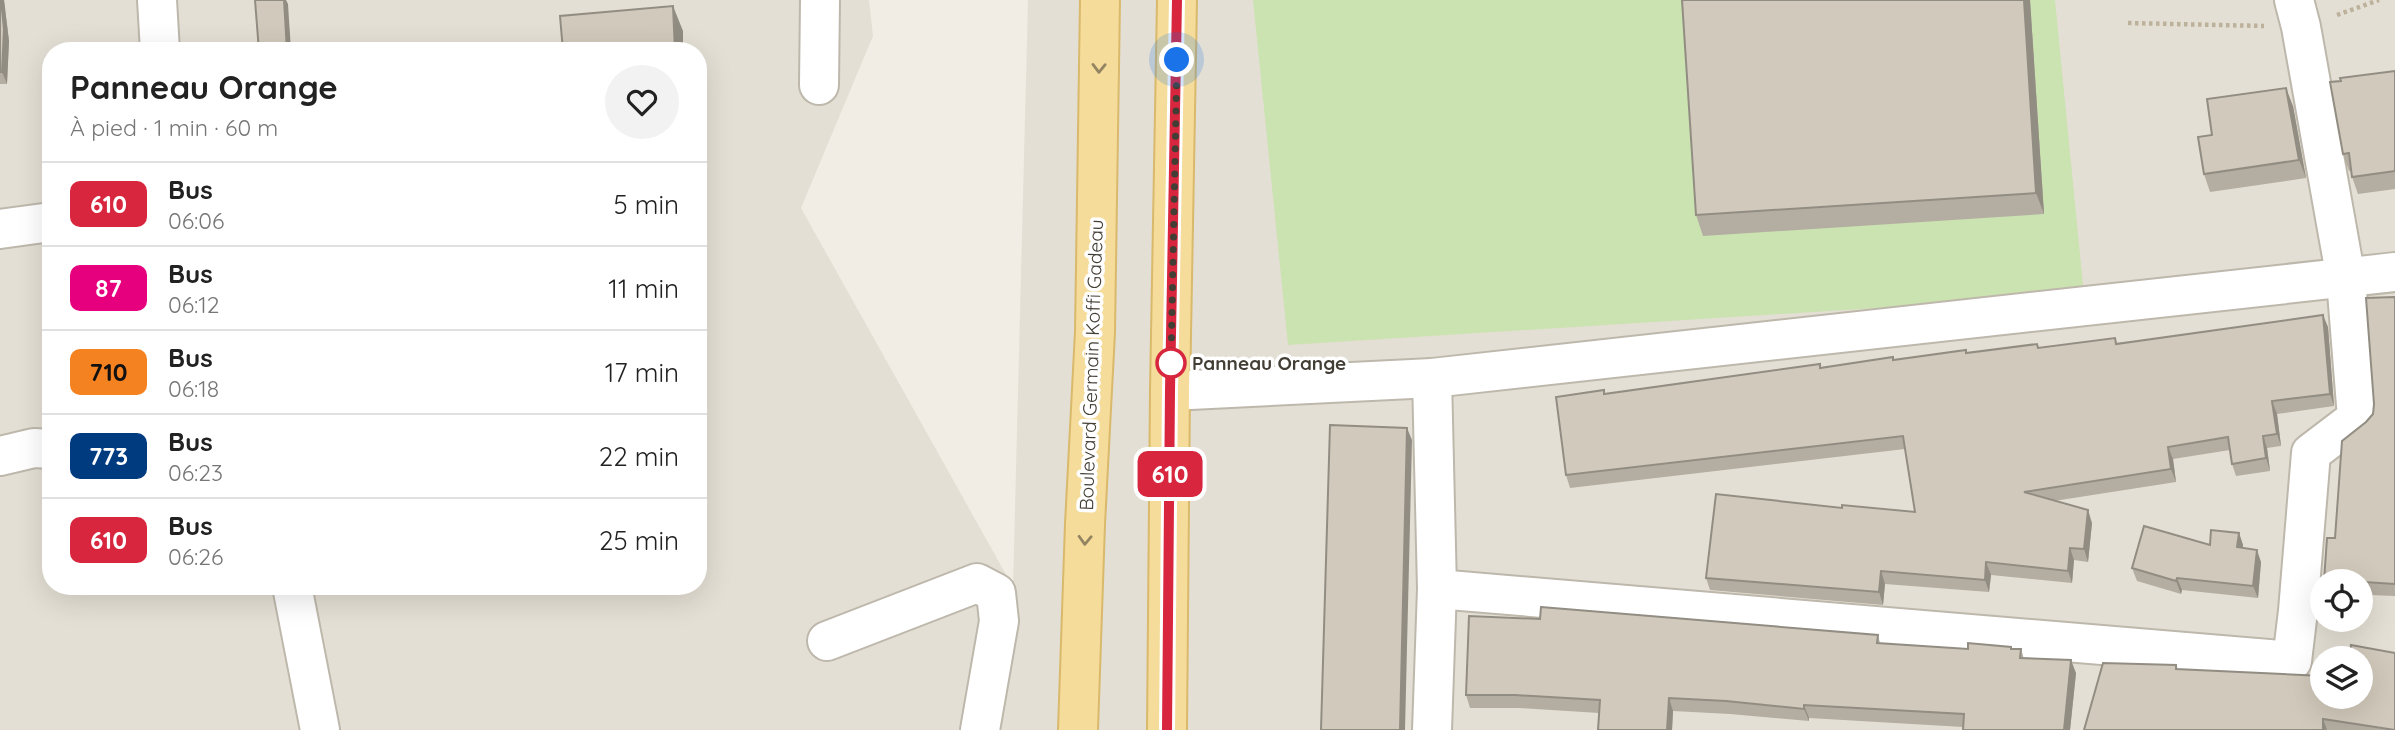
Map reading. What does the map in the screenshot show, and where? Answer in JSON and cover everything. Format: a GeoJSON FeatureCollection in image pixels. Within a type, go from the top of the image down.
{"type":"FeatureCollection","features":[{"type":"Feature","properties":{"kind":"main road","name":"Boulevard Germain Koffi Gadeau"},"geometry":{"type":"LineString","coordinates":[[1079,730],[1085,524],[1095,332],[1100,0]]}},
{"type":"Feature","properties":{"kind":"main road"},"geometry":{"type":"LineString","coordinates":[[1167,730],[1177,0]]}},
{"type":"Feature","properties":{"kind":"street"},"geometry":{"type":"LineString","coordinates":[[157,0],[159,42]]}},
{"type":"Feature","properties":{"kind":"street"},"geometry":{"type":"LineString","coordinates":[[820,0],[820,85]]}},
{"type":"Feature","properties":{"kind":"street"},"geometry":{"type":"LineString","coordinates":[[1437,589],[2292,662],[2311,453],[2357,418],[2346,279],[2298,13]]}},
{"type":"Feature","properties":{"kind":"street"},"geometry":{"type":"LineString","coordinates":[[0,229],[42,223]]}},
{"type":"Feature","properties":{"kind":"street"},"geometry":{"type":"LineString","coordinates":[[1170,391],[1432,378],[2395,272]]}},
{"type":"Feature","properties":{"kind":"street"},"geometry":{"type":"LineString","coordinates":[[1432,378],[1437,589],[1432,730]]}},
{"type":"Feature","properties":{"kind":"street"},"geometry":{"type":"LineString","coordinates":[[0,456],[42,448]]}},
{"type":"Feature","properties":{"kind":"street"},"geometry":{"type":"LineString","coordinates":[[827,641],[977,583],[996,593],[999,621],[980,730]]}},
{"type":"Feature","properties":{"kind":"street"},"geometry":{"type":"LineString","coordinates":[[294,595],[320,730]]}},
{"type":"Feature","properties":{"kind":"path"},"geometry":{"type":"LineString","coordinates":[[2128,23],[2298,13],[2379,0]]}},
{"type":"Feature","properties":{"kind":"shaded area"},"geometry":{"type":"Polygon","coordinates":[[[0,0],[869,0],[873,36],[801,208],[1013,587],[1028,0],[2395,0],[2395,730],[0,730],[0,0]]]}},
{"type":"Feature","properties":{"kind":"green space"},"geometry":{"type":"Polygon","coordinates":[[[1253,0],[2055,0],[2084,295],[1288,345],[1253,0]]]}},
{"type":"Feature","properties":{"kind":"building"},"geometry":{"type":"Polygon","coordinates":[[[0,0],[4,29],[2,72],[0,72],[0,0]]]}},
{"type":"Feature","properties":{"kind":"building"},"geometry":{"type":"Polygon","coordinates":[[[255,0],[284,0],[286,42],[258,42],[255,0]]]}},
{"type":"Feature","properties":{"kind":"building"},"geometry":{"type":"Polygon","coordinates":[[[1682,0],[2024,0],[2036,193],[1696,215],[1682,0]]]}},
{"type":"Feature","properties":{"kind":"building"},"geometry":{"type":"Polygon","coordinates":[[[673,6],[675,42],[562,42],[560,16],[673,6]]]}},
{"type":"Feature","properties":{"kind":"building"},"geometry":{"type":"Polygon","coordinates":[[[2395,71],[2395,171],[2352,177],[2349,153],[2343,154],[2330,82],[2341,81],[2340,78],[2395,71]]]}},
{"type":"Feature","properties":{"kind":"building"},"geometry":{"type":"Polygon","coordinates":[[[2286,88],[2299,160],[2204,174],[2198,137],[2212,135],[2207,99],[2286,88]]]}},
{"type":"Feature","properties":{"kind":"building"},"geometry":{"type":"Polygon","coordinates":[[[2395,297],[2395,584],[2373,583],[2373,569],[2325,569],[2327,538],[2335,538],[2342,441],[2373,414],[2366,298],[2395,297]]]}},
{"type":"Feature","properties":{"kind":"building"},"geometry":{"type":"Polygon","coordinates":[[[2323,315],[2330,394],[2272,401],[2277,434],[2263,436],[2266,458],[2232,464],[2228,437],[2168,447],[2171,469],[2024,492],[2088,510],[2084,549],[2070,548],[2068,571],[1986,562],[1985,580],[1881,571],[1879,592],[1706,578],[1716,494],[1842,508],[1842,505],[1915,512],[1903,436],[1566,475],[1556,397],[1604,390],[1604,394],[1820,364],[1820,368],[1966,350],[1966,353],[2037,344],[2038,348],[2115,338],[2116,344],[2323,315]]]}},
{"type":"Feature","properties":{"kind":"building"},"geometry":{"type":"Polygon","coordinates":[[[1330,425],[1407,428],[1400,730],[1321,730],[1330,425]]]}},
{"type":"Feature","properties":{"kind":"building"},"geometry":{"type":"Polygon","coordinates":[[[2144,526],[2210,545],[2211,530],[2239,533],[2237,547],[2257,550],[2253,586],[2177,578],[2176,581],[2132,568],[2144,526]]]}},
{"type":"Feature","properties":{"kind":"building"},"geometry":{"type":"Polygon","coordinates":[[[1541,607],[1878,635],[1877,643],[1968,649],[1968,643],[2011,647],[2021,649],[2020,658],[2071,660],[2064,730],[1963,730],[1964,714],[1804,705],[1804,709],[1669,698],[1667,730],[1598,730],[1600,700],[1466,695],[1469,616],[1540,619],[1541,607]]]}},
{"type":"Feature","properties":{"kind":"building"},"geometry":{"type":"Polygon","coordinates":[[[2373,649],[2395,653],[2395,730],[2323,719],[2323,730],[2084,730],[2103,663],[2176,665],[2176,669],[2310,675],[2310,709],[2373,709],[2373,649]]]}},
{"type":"Feature","properties":{"kind":"bus line","name":"610"},"geometry":{"type":"LineString","coordinates":[[1167,730],[1177,0]]}},
{"type":"Feature","properties":{"kind":"place","name":"Panneau Orange"},"geometry":{"type":"Point","coordinates":[1171,363]}},
{"type":"Feature","properties":{"kind":"route"},"geometry":{"type":"LineString","coordinates":[[1171,363],[1177,60]]}}]}
